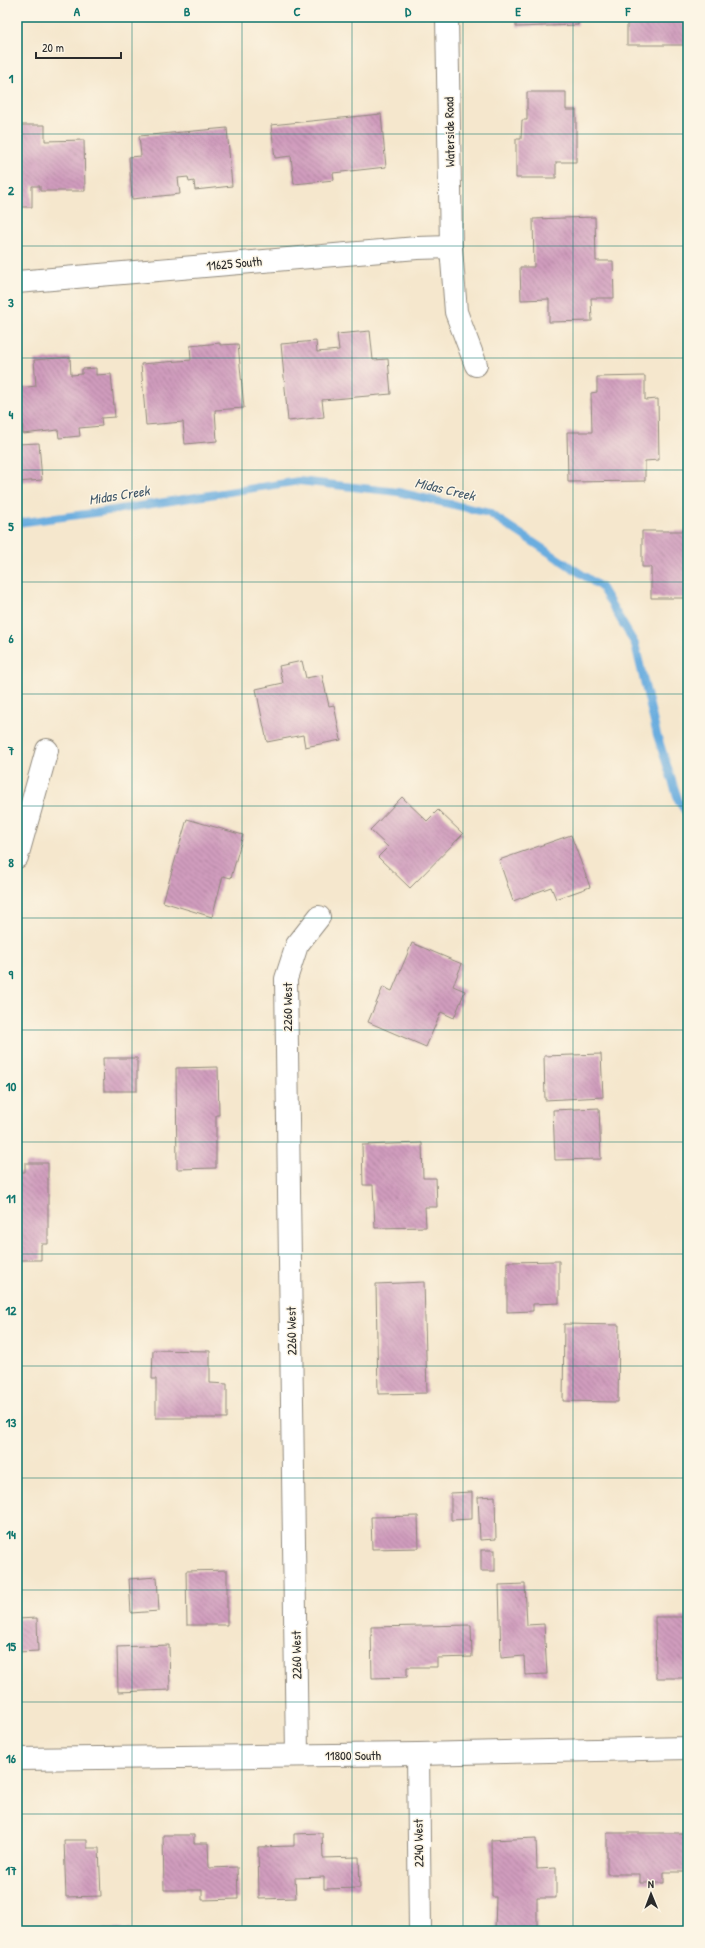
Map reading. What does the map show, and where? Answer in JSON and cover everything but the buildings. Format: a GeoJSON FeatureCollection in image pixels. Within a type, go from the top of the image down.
{"type":"FeatureCollection","features":[{"type":"Feature","properties":{"kind":"street","name":"Waterside Road"},"geometry":{"type":"LineString","coordinates":[[447,17],[451,247],[456,312],[476,365]]}},
{"type":"Feature","properties":{"kind":"street","name":"11625 South"},"geometry":{"type":"LineString","coordinates":[[17,282],[409,248],[451,247]]}},
{"type":"Feature","properties":{"kind":"street"},"geometry":{"type":"LineString","coordinates":[[17,857],[48,750]]}},
{"type":"Feature","properties":{"kind":"street","name":"2260 West"},"geometry":{"type":"LineString","coordinates":[[297,1755],[286,979],[297,945],[319,917]]}},
{"type":"Feature","properties":{"kind":"street","name":"11800 South"},"geometry":{"type":"LineString","coordinates":[[17,1759],[418,1754],[688,1748]]}},
{"type":"Feature","properties":{"kind":"street","name":"2240 West"},"geometry":{"type":"LineString","coordinates":[[418,1754],[420,1931]]}},
{"type":"Feature","properties":{"kind":"waterway","name":"Midas Creek"},"geometry":{"type":"LineString","coordinates":[[17,523],[101,512],[299,481],[398,492],[489,513],[601,587],[635,644],[657,735],[679,802],[688,815]]}}]}
